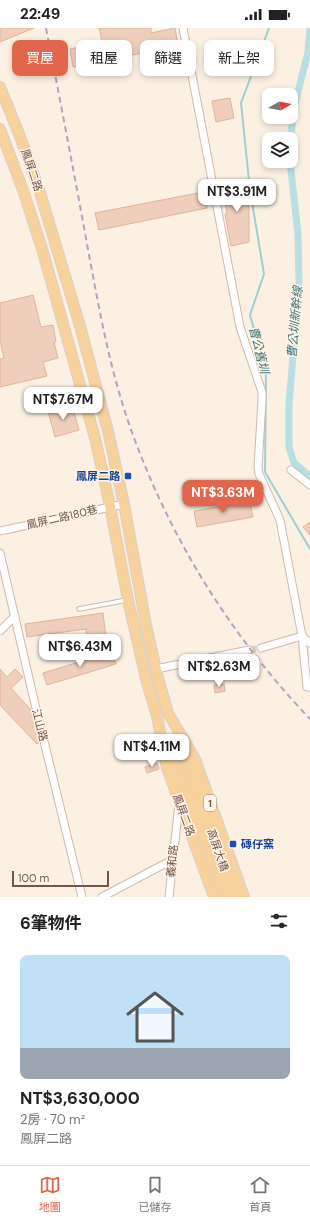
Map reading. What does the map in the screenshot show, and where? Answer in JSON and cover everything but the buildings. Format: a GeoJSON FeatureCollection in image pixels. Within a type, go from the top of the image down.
{"type":"FeatureCollection","features":[{"type":"Feature","properties":{"kind":"main road","name":"鳳屏二路"},"geometry":{"type":"LineString","coordinates":[[0,87],[39,189],[79,321],[108,431],[124,504],[146,625],[168,713],[195,759],[244,897]]}},
{"type":"Feature","properties":{"kind":"main road","name":"鳳屏二路"},"geometry":{"type":"LineString","coordinates":[[0,129],[24,193],[64,324],[95,438],[128,600],[146,679],[157,716],[167,768],[214,897]]}},
{"type":"Feature","properties":{"kind":"main road"},"geometry":{"type":"LineString","coordinates":[[64,324],[79,321]]}},
{"type":"Feature","properties":{"kind":"main road","name":"高屏大橋"},"geometry":{"type":"LineString","coordinates":[[168,713],[234,897]]}},
{"type":"Feature","properties":{"kind":"main road","name":"高屏大橋"},"geometry":{"type":"LineString","coordinates":[[157,716],[225,897]]}},
{"type":"Feature","properties":{"kind":"street"},"geometry":{"type":"LineString","coordinates":[[183,28],[240,327],[262,392],[258,467],[259,474],[280,520],[302,636],[307,687]]}},
{"type":"Feature","properties":{"kind":"street"},"geometry":{"type":"LineString","coordinates":[[291,470],[310,485]]}},
{"type":"Feature","properties":{"kind":"street","name":"鳳屏二路180巷"},"geometry":{"type":"LineString","coordinates":[[0,531],[124,504]]}},
{"type":"Feature","properties":{"kind":"street","name":"江山路"},"geometry":{"type":"LineString","coordinates":[[0,553],[82,897]]}},
{"type":"Feature","properties":{"kind":"street"},"geometry":{"type":"LineString","coordinates":[[0,631],[15,616]]}},
{"type":"Feature","properties":{"kind":"street"},"geometry":{"type":"LineString","coordinates":[[302,636],[310,643]]}},
{"type":"Feature","properties":{"kind":"street"},"geometry":{"type":"LineString","coordinates":[[261,648],[302,636]]}},
{"type":"Feature","properties":{"kind":"street"},"geometry":{"type":"LineString","coordinates":[[156,669],[249,650]]}},
{"type":"Feature","properties":{"kind":"street","name":"義和路"},"geometry":{"type":"LineString","coordinates":[[169,897],[179,801]]}},
{"type":"Feature","properties":{"kind":"street"},"geometry":{"type":"LineString","coordinates":[[102,897],[172,860]]}},
{"type":"Feature","properties":{"kind":"lane"},"geometry":{"type":"LineString","coordinates":[[79,609],[128,600]]}},
{"type":"Feature","properties":{"kind":"waterway","name":"曹公舊圳"},"geometry":{"type":"LineString","coordinates":[[269,28],[241,103],[250,190],[264,274],[250,315],[266,371],[265,472],[310,549]]}},
{"type":"Feature","properties":{"kind":"waterway","name":"曹公圳新幹線"},"geometry":{"type":"LineString","coordinates":[[292,132],[293,112],[308,52],[310,28]]}},
{"type":"Feature","properties":{"kind":"waterway","name":"曹公圳新幹線"},"geometry":{"type":"LineString","coordinates":[[291,168],[298,235],[299,284],[289,404],[289,447],[294,463],[310,476]]}},
{"type":"Feature","properties":{"kind":"tunnel"},"geometry":{"type":"LineString","coordinates":[[249,650],[261,648]]}},
{"type":"Feature","properties":{"kind":"railway"},"geometry":{"type":"LineString","coordinates":[[46,28],[106,340],[118,388],[133,435],[166,513],[207,586],[255,655],[310,719]]}},
{"type":"Feature","properties":{"kind":"place","name":"鳳屏二路"},"geometry":{"type":"Point","coordinates":[128,476]}},
{"type":"Feature","properties":{"kind":"place","name":"磚仔窯"},"geometry":{"type":"Point","coordinates":[233,844]}}]}
